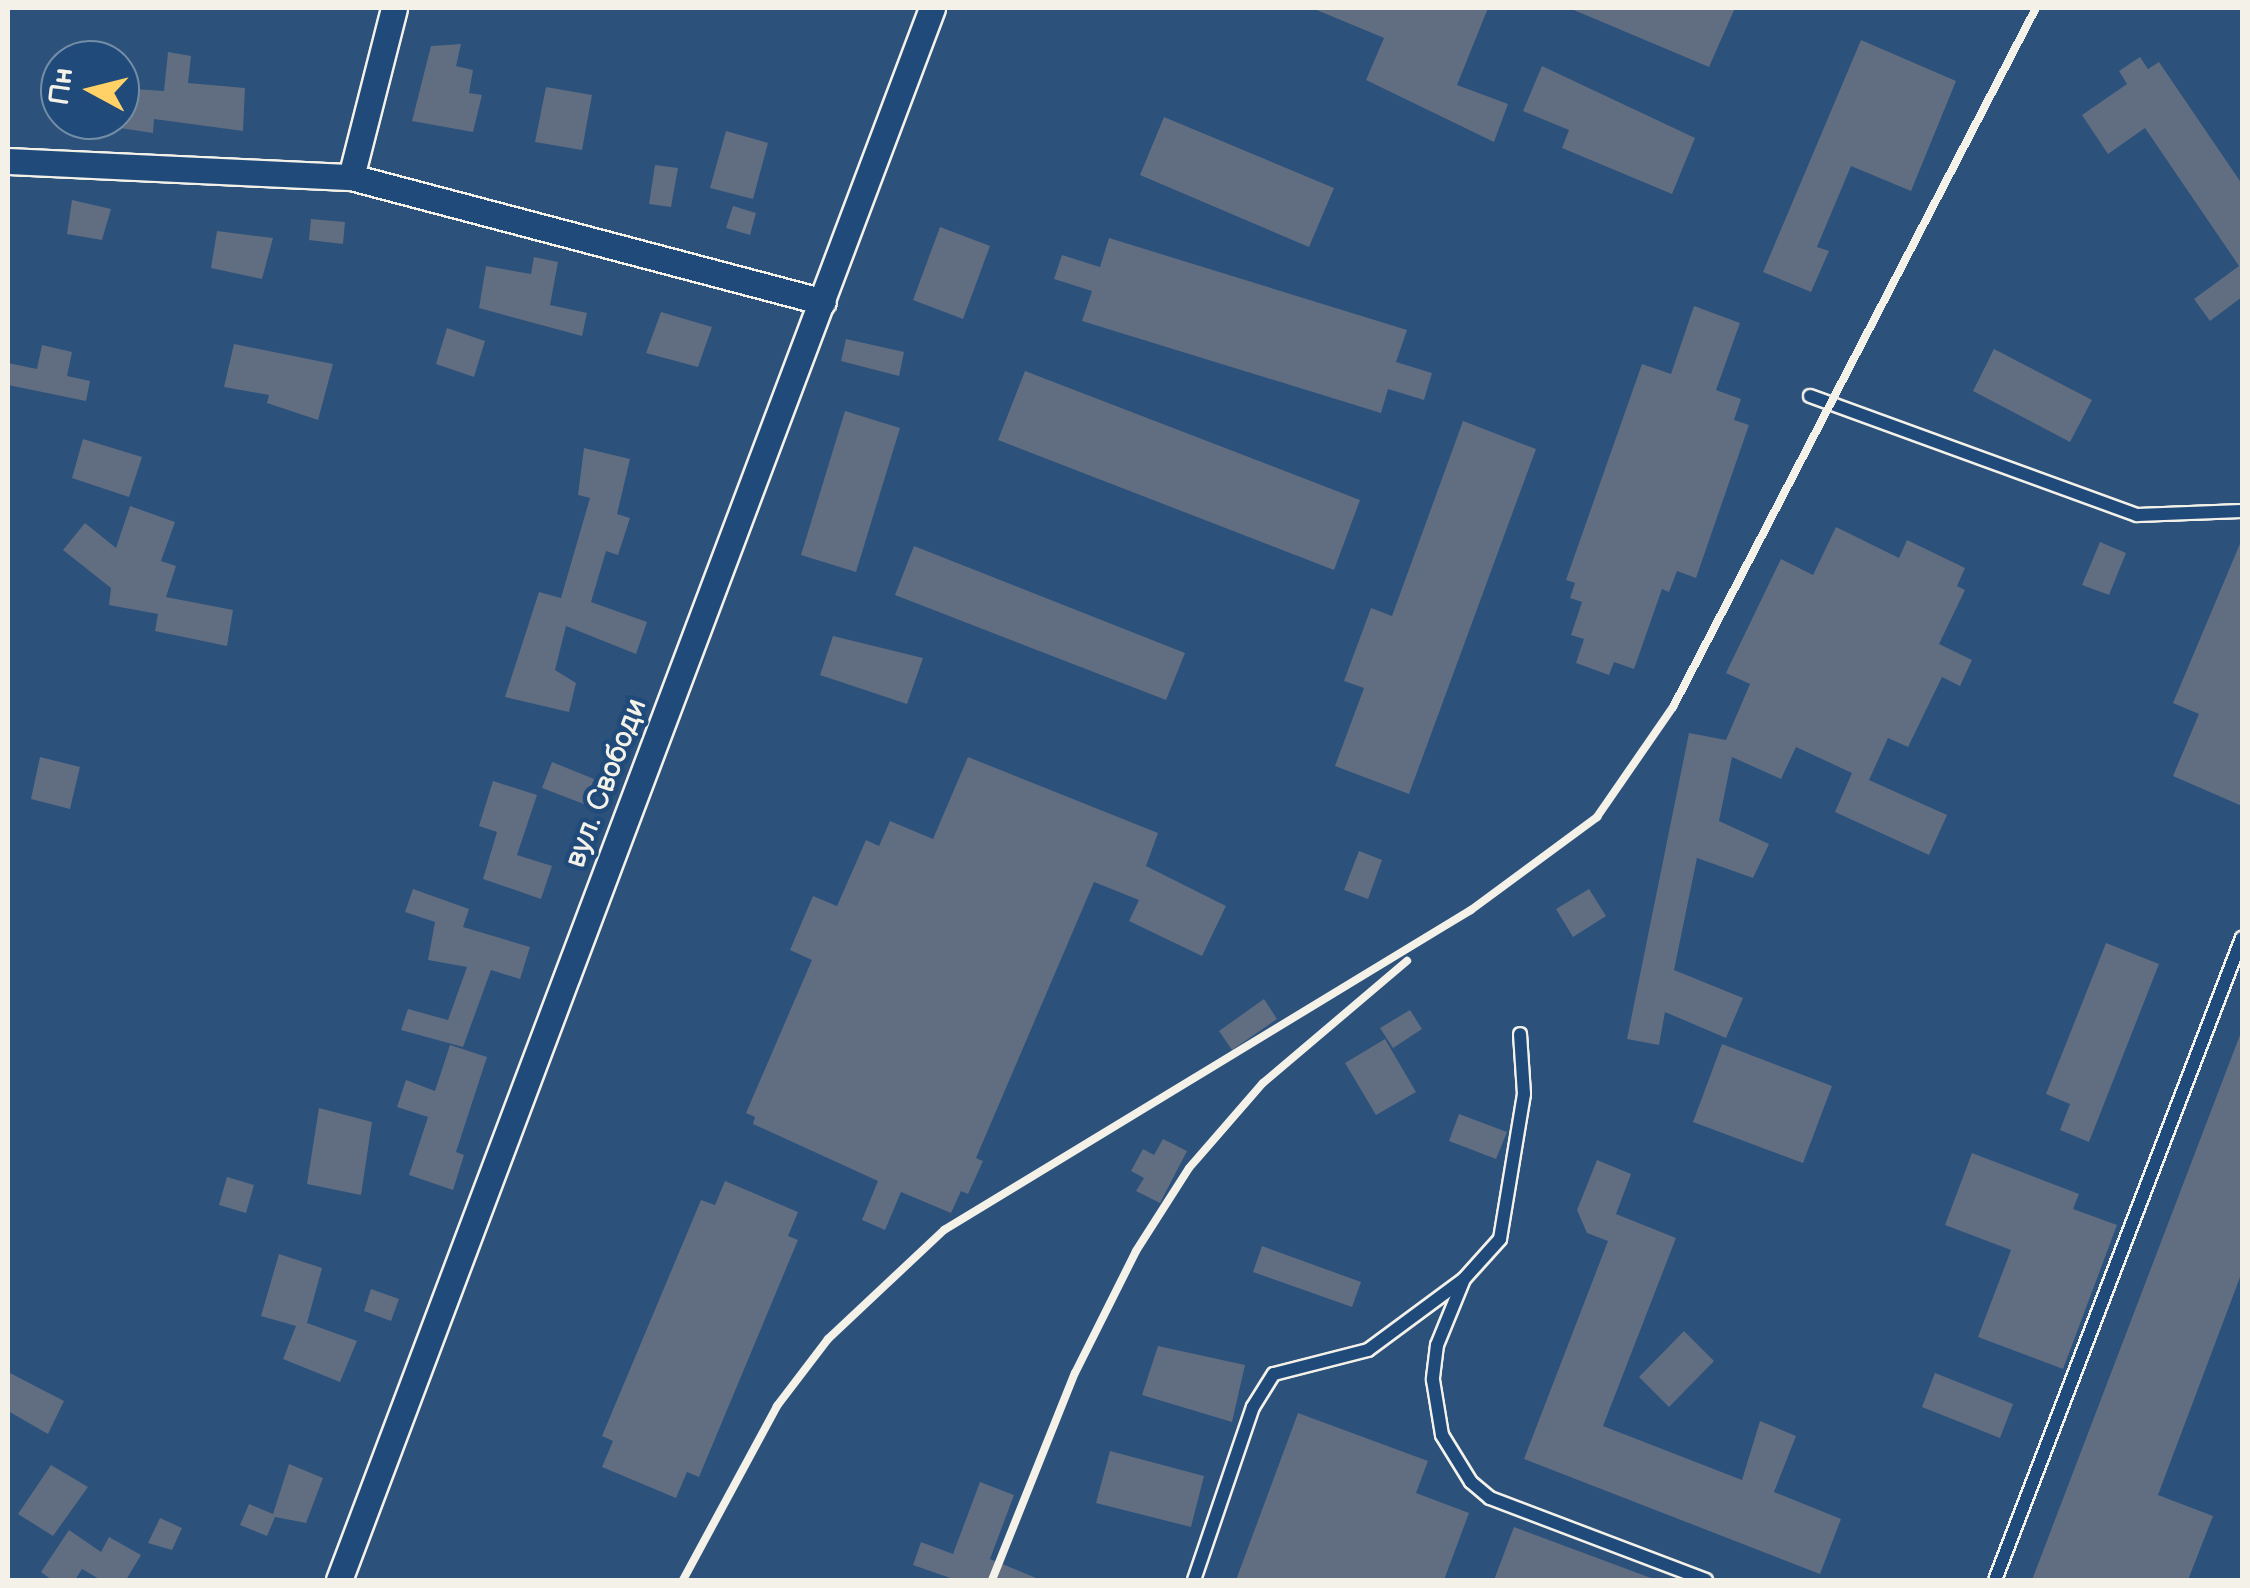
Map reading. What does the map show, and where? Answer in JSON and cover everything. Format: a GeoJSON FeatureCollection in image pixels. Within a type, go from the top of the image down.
{"type":"FeatureCollection","features":[{"type":"Feature","properties":{"kind":"street"},"geometry":{"type":"LineString","coordinates":[[350,177],[394,8]]}},
{"type":"Feature","properties":{"kind":"street","name":"вул. Свободи"},"geometry":{"type":"LineString","coordinates":[[338,1580],[932,8]]}},
{"type":"Feature","properties":{"kind":"street"},"geometry":{"type":"LineString","coordinates":[[8,160],[350,177],[822,302]]}},
{"type":"Feature","properties":{"kind":"lane"},"geometry":{"type":"LineString","coordinates":[[1810,396],[2118,510],[2242,511]]}},
{"type":"Feature","properties":{"kind":"lane"},"geometry":{"type":"LineString","coordinates":[[1995,1580],[2242,938]]}},
{"type":"Feature","properties":{"kind":"lane"},"geometry":{"type":"LineString","coordinates":[[1194,1580],[1253,1407],[1274,1374],[1368,1350],[1464,1279],[1500,1239],[1524,1094],[1520,1034]]}},
{"type":"Feature","properties":{"kind":"lane"},"geometry":{"type":"LineString","coordinates":[[1464,1279],[1437,1344],[1433,1380],[1442,1436],[1472,1482],[1490,1498],[1706,1580]]}},
{"type":"Feature","properties":{"kind":"building"},"geometry":{"type":"Polygon","coordinates":[[[1312,8],[1488,8],[1457,85],[1508,104],[1494,142],[1366,80],[1384,38],[1312,8]]]}},
{"type":"Feature","properties":{"kind":"building"},"geometry":{"type":"Polygon","coordinates":[[[1569,8],[1735,8],[1709,67],[1569,8]]]}},
{"type":"Feature","properties":{"kind":"building"},"geometry":{"type":"Polygon","coordinates":[[[1861,40],[1956,81],[1911,191],[1851,166],[1817,247],[1829,251],[1811,292],[1763,272],[1861,40]]]}},
{"type":"Feature","properties":{"kind":"building"},"geometry":{"type":"Polygon","coordinates":[[[461,44],[456,66],[473,70],[469,93],[482,95],[473,132],[412,121],[431,46],[461,44]]]}},
{"type":"Feature","properties":{"kind":"building"},"geometry":{"type":"Polygon","coordinates":[[[168,52],[191,56],[188,83],[245,88],[243,131],[154,119],[153,133],[140,131],[140,89],[164,91],[168,52]]]}},
{"type":"Feature","properties":{"kind":"building"},"geometry":{"type":"Polygon","coordinates":[[[2140,57],[2148,69],[2159,62],[2242,184],[2242,297],[2210,321],[2194,299],[2239,266],[2145,128],[2108,154],[2082,115],[2127,84],[2119,71],[2140,57]]]}},
{"type":"Feature","properties":{"kind":"building"},"geometry":{"type":"Polygon","coordinates":[[[1542,66],[1695,138],[1672,194],[1562,148],[1569,130],[1523,111],[1542,66]]]}},
{"type":"Feature","properties":{"kind":"building"},"geometry":{"type":"Polygon","coordinates":[[[546,87],[592,95],[582,150],[535,142],[546,87]]]}},
{"type":"Feature","properties":{"kind":"building"},"geometry":{"type":"Polygon","coordinates":[[[1164,117],[1334,188],[1309,247],[1140,175],[1164,117]]]}},
{"type":"Feature","properties":{"kind":"building"},"geometry":{"type":"Polygon","coordinates":[[[726,131],[768,143],[753,199],[710,188],[726,131]]]}},
{"type":"Feature","properties":{"kind":"building"},"geometry":{"type":"Polygon","coordinates":[[[655,165],[678,168],[671,207],[649,204],[655,165]]]}},
{"type":"Feature","properties":{"kind":"building"},"geometry":{"type":"Polygon","coordinates":[[[72,200],[111,209],[102,240],[67,234],[72,200]]]}},
{"type":"Feature","properties":{"kind":"building"},"geometry":{"type":"Polygon","coordinates":[[[733,206],[756,213],[750,235],[726,228],[733,206]]]}},
{"type":"Feature","properties":{"kind":"building"},"geometry":{"type":"Polygon","coordinates":[[[311,219],[345,222],[343,244],[309,240],[311,219]]]}},
{"type":"Feature","properties":{"kind":"building"},"geometry":{"type":"Polygon","coordinates":[[[940,227],[990,246],[963,319],[913,300],[940,227]]]}},
{"type":"Feature","properties":{"kind":"building"},"geometry":{"type":"Polygon","coordinates":[[[217,231],[273,238],[262,279],[211,268],[217,231]]]}},
{"type":"Feature","properties":{"kind":"building"},"geometry":{"type":"Polygon","coordinates":[[[1109,238],[1407,330],[1396,362],[1432,373],[1424,400],[1388,389],[1381,413],[1082,321],[1092,291],[1054,279],[1062,255],[1100,267],[1109,238]]]}},
{"type":"Feature","properties":{"kind":"building"},"geometry":{"type":"Polygon","coordinates":[[[534,257],[558,262],[550,305],[587,313],[582,336],[479,308],[486,266],[531,274],[534,257]]]}},
{"type":"Feature","properties":{"kind":"building"},"geometry":{"type":"Polygon","coordinates":[[[1694,306],[1740,323],[1716,390],[1741,399],[1734,420],[1749,425],[1696,578],[1677,571],[1669,592],[1662,589],[1634,669],[1614,662],[1609,675],[1576,663],[1584,639],[1571,635],[1582,602],[1570,598],[1575,583],[1566,580],[1642,364],[1671,374],[1694,306]]]}},
{"type":"Feature","properties":{"kind":"building"},"geometry":{"type":"Polygon","coordinates":[[[661,312],[712,327],[698,367],[646,353],[661,312]]]}},
{"type":"Feature","properties":{"kind":"building"},"geometry":{"type":"Polygon","coordinates":[[[447,328],[485,341],[474,377],[436,364],[447,328]]]}},
{"type":"Feature","properties":{"kind":"building"},"geometry":{"type":"Polygon","coordinates":[[[846,339],[904,352],[899,376],[841,361],[846,339]]]}},
{"type":"Feature","properties":{"kind":"building"},"geometry":{"type":"Polygon","coordinates":[[[234,344],[333,364],[318,420],[267,403],[269,395],[224,387],[234,344]]]}},
{"type":"Feature","properties":{"kind":"building"},"geometry":{"type":"Polygon","coordinates":[[[42,345],[72,352],[67,376],[90,381],[86,401],[8,385],[8,363],[37,369],[42,345]]]}},
{"type":"Feature","properties":{"kind":"building"},"geometry":{"type":"Polygon","coordinates":[[[1994,349],[2092,400],[2070,442],[1973,391],[1994,349]]]}},
{"type":"Feature","properties":{"kind":"building"},"geometry":{"type":"Polygon","coordinates":[[[1025,371],[1360,500],[1334,570],[998,440],[1025,371]]]}},
{"type":"Feature","properties":{"kind":"building"},"geometry":{"type":"Polygon","coordinates":[[[845,411],[900,428],[856,572],[801,555],[845,411]]]}},
{"type":"Feature","properties":{"kind":"building"},"geometry":{"type":"Polygon","coordinates":[[[1463,421],[1536,449],[1409,794],[1335,766],[1364,688],[1344,681],[1371,608],[1392,616],[1463,421]]]}},
{"type":"Feature","properties":{"kind":"building"},"geometry":{"type":"Polygon","coordinates":[[[83,439],[142,457],[129,497],[72,478],[83,439]]]}},
{"type":"Feature","properties":{"kind":"building"},"geometry":{"type":"Polygon","coordinates":[[[584,448],[630,459],[617,514],[630,518],[618,555],[606,551],[591,602],[647,622],[636,654],[566,626],[555,670],[576,683],[569,712],[505,697],[539,592],[561,598],[590,498],[578,495],[584,448]]]}},
{"type":"Feature","properties":{"kind":"building"},"geometry":{"type":"Polygon","coordinates":[[[130,506],[175,522],[161,561],[176,566],[166,597],[233,610],[227,646],[155,631],[158,614],[109,605],[111,588],[63,550],[85,523],[116,548],[130,506]]]}},
{"type":"Feature","properties":{"kind":"building"},"geometry":{"type":"Polygon","coordinates":[[[1836,527],[1899,558],[1907,540],[1965,568],[1957,586],[1965,590],[1939,644],[1972,660],[1960,686],[1942,677],[1908,747],[1888,738],[1869,780],[1947,815],[1929,855],[1835,812],[1852,773],[1796,747],[1781,779],[1732,757],[1719,821],[1769,844],[1753,878],[1697,858],[1674,970],[1743,998],[1726,1038],[1665,1012],[1659,1045],[1627,1039],[1689,733],[1726,740],[1750,684],[1726,673],[1781,559],[1813,575],[1836,527]]]}},
{"type":"Feature","properties":{"kind":"building"},"geometry":{"type":"Polygon","coordinates":[[[2242,539],[2242,806],[2173,776],[2199,714],[2173,703],[2242,539]]]}},
{"type":"Feature","properties":{"kind":"building"},"geometry":{"type":"Polygon","coordinates":[[[2100,542],[2126,553],[2109,595],[2082,585],[2100,542]]]}},
{"type":"Feature","properties":{"kind":"building"},"geometry":{"type":"Polygon","coordinates":[[[914,546],[1185,653],[1166,700],[895,595],[914,546]]]}},
{"type":"Feature","properties":{"kind":"building"},"geometry":{"type":"Polygon","coordinates":[[[833,636],[923,658],[907,704],[820,675],[833,636]]]}},
{"type":"Feature","properties":{"kind":"building"},"geometry":{"type":"Polygon","coordinates":[[[40,757],[80,767],[70,809],[31,799],[40,757]]]}},
{"type":"Feature","properties":{"kind":"building"},"geometry":{"type":"Polygon","coordinates":[[[968,757],[1158,833],[1146,866],[1226,906],[1202,956],[1129,921],[1139,900],[1094,882],[976,1158],[983,1161],[968,1194],[961,1191],[951,1213],[901,1192],[885,1230],[862,1220],[878,1181],[753,1124],[755,1117],[746,1113],[812,960],[790,950],[813,896],[837,906],[866,840],[879,846],[890,821],[933,839],[968,757]]]}},
{"type":"Feature","properties":{"kind":"building"},"geometry":{"type":"Polygon","coordinates":[[[552,762],[594,779],[584,804],[542,788],[552,762]]]}},
{"type":"Feature","properties":{"kind":"building"},"geometry":{"type":"Polygon","coordinates":[[[493,781],[537,795],[517,855],[552,866],[541,899],[483,879],[497,832],[479,826],[493,781]]]}},
{"type":"Feature","properties":{"kind":"building"},"geometry":{"type":"Polygon","coordinates":[[[1359,851],[1382,860],[1368,899],[1344,890],[1359,851]]]}},
{"type":"Feature","properties":{"kind":"building"},"geometry":{"type":"Polygon","coordinates":[[[413,889],[469,909],[463,927],[530,947],[520,979],[491,970],[463,1047],[401,1030],[408,1009],[448,1020],[467,967],[428,960],[435,922],[405,912],[413,889]]]}},
{"type":"Feature","properties":{"kind":"building"},"geometry":{"type":"Polygon","coordinates":[[[1589,889],[1606,916],[1573,937],[1556,909],[1589,889]]]}},
{"type":"Feature","properties":{"kind":"building"},"geometry":{"type":"Polygon","coordinates":[[[2106,943],[2159,964],[2089,1142],[2060,1130],[2070,1104],[2046,1094],[2106,943]]]}},
{"type":"Feature","properties":{"kind":"building"},"geometry":{"type":"Polygon","coordinates":[[[1264,999],[1277,1019],[1232,1050],[1219,1031],[1264,999]]]}},
{"type":"Feature","properties":{"kind":"building"},"geometry":{"type":"Polygon","coordinates":[[[1410,1010],[1422,1029],[1393,1048],[1380,1028],[1410,1010]]]}},
{"type":"Feature","properties":{"kind":"building"},"geometry":{"type":"Polygon","coordinates":[[[2240,1035],[2242,1272],[2158,1495],[2213,1516],[2188,1580],[2032,1580],[2240,1035]]]}},
{"type":"Feature","properties":{"kind":"building"},"geometry":{"type":"Polygon","coordinates":[[[1385,1039],[1416,1092],[1376,1115],[1345,1063],[1385,1039]]]}},
{"type":"Feature","properties":{"kind":"building"},"geometry":{"type":"Polygon","coordinates":[[[1722,1044],[1832,1086],[1803,1163],[1693,1122],[1722,1044]]]}},
{"type":"Feature","properties":{"kind":"building"},"geometry":{"type":"Polygon","coordinates":[[[450,1045],[487,1057],[456,1152],[464,1155],[453,1190],[409,1175],[428,1117],[397,1107],[406,1080],[435,1091],[450,1045]]]}},
{"type":"Feature","properties":{"kind":"building"},"geometry":{"type":"Polygon","coordinates":[[[319,1108],[372,1122],[361,1195],[307,1184],[319,1108]]]}},
{"type":"Feature","properties":{"kind":"building"},"geometry":{"type":"Polygon","coordinates":[[[1459,1114],[1507,1132],[1496,1159],[1449,1141],[1459,1114]]]}},
{"type":"Feature","properties":{"kind":"building"},"geometry":{"type":"Polygon","coordinates":[[[1163,1139],[1187,1151],[1160,1203],[1136,1191],[1144,1178],[1131,1171],[1143,1149],[1154,1155],[1163,1139]]]}},
{"type":"Feature","properties":{"kind":"building"},"geometry":{"type":"Polygon","coordinates":[[[1972,1153],[2079,1194],[2073,1209],[2117,1225],[2063,1369],[1978,1337],[2011,1250],[1945,1225],[1972,1153]]]}},
{"type":"Feature","properties":{"kind":"building"},"geometry":{"type":"Polygon","coordinates":[[[1597,1160],[1631,1174],[1616,1214],[1676,1238],[1603,1426],[1742,1480],[1760,1421],[1796,1436],[1774,1492],[1841,1519],[1820,1574],[1524,1459],[1608,1241],[1587,1233],[1577,1210],[1597,1160]]]}},
{"type":"Feature","properties":{"kind":"building"},"geometry":{"type":"Polygon","coordinates":[[[227,1177],[254,1185],[246,1213],[219,1205],[227,1177]]]}},
{"type":"Feature","properties":{"kind":"building"},"geometry":{"type":"Polygon","coordinates":[[[725,1181],[798,1212],[788,1236],[798,1240],[699,1477],[687,1472],[676,1498],[602,1467],[613,1441],[602,1436],[701,1200],[715,1205],[725,1181]]]}},
{"type":"Feature","properties":{"kind":"building"},"geometry":{"type":"Polygon","coordinates":[[[1262,1246],[1361,1282],[1352,1307],[1253,1272],[1262,1246]]]}},
{"type":"Feature","properties":{"kind":"building"},"geometry":{"type":"Polygon","coordinates":[[[279,1254],[322,1268],[307,1323],[357,1341],[340,1382],[283,1359],[296,1326],[261,1316],[279,1254]]]}},
{"type":"Feature","properties":{"kind":"building"},"geometry":{"type":"Polygon","coordinates":[[[371,1289],[399,1299],[391,1321],[364,1311],[371,1289]]]}},
{"type":"Feature","properties":{"kind":"building"},"geometry":{"type":"Polygon","coordinates":[[[1684,1331],[1714,1361],[1669,1407],[1639,1377],[1684,1331]]]}},
{"type":"Feature","properties":{"kind":"building"},"geometry":{"type":"Polygon","coordinates":[[[1158,1346],[1245,1365],[1232,1422],[1142,1395],[1158,1346]]]}},
{"type":"Feature","properties":{"kind":"building"},"geometry":{"type":"Polygon","coordinates":[[[8,1372],[64,1401],[48,1434],[8,1411],[8,1372]]]}},
{"type":"Feature","properties":{"kind":"building"},"geometry":{"type":"Polygon","coordinates":[[[1935,1373],[2013,1404],[2000,1438],[1922,1407],[1935,1373]]]}},
{"type":"Feature","properties":{"kind":"building"},"geometry":{"type":"Polygon","coordinates":[[[1298,1413],[1428,1461],[1416,1493],[1469,1513],[1444,1580],[1236,1580],[1298,1413]]]}},
{"type":"Feature","properties":{"kind":"building"},"geometry":{"type":"Polygon","coordinates":[[[1110,1451],[1204,1476],[1191,1527],[1096,1503],[1110,1451]]]}},
{"type":"Feature","properties":{"kind":"building"},"geometry":{"type":"Polygon","coordinates":[[[289,1464],[323,1478],[306,1523],[275,1517],[267,1536],[240,1525],[249,1504],[273,1514],[289,1464]]]}},
{"type":"Feature","properties":{"kind":"building"},"geometry":{"type":"Polygon","coordinates":[[[51,1465],[88,1487],[53,1536],[18,1514],[51,1465]]]}},
{"type":"Feature","properties":{"kind":"building"},"geometry":{"type":"Polygon","coordinates":[[[980,1482],[1014,1495],[990,1559],[1041,1580],[956,1580],[913,1565],[921,1542],[953,1554],[980,1482]]]}},
{"type":"Feature","properties":{"kind":"building"},"geometry":{"type":"Polygon","coordinates":[[[160,1518],[182,1528],[172,1550],[148,1543],[160,1518]]]}},
{"type":"Feature","properties":{"kind":"building"},"geometry":{"type":"Polygon","coordinates":[[[1514,1527],[1651,1578],[1651,1580],[1494,1580],[1514,1527]]]}},
{"type":"Feature","properties":{"kind":"building"},"geometry":{"type":"Polygon","coordinates":[[[69,1530],[101,1552],[109,1537],[141,1555],[126,1580],[101,1580],[82,1569],[75,1580],[52,1580],[41,1572],[69,1530]]]}},
{"type":"Feature","properties":{"kind":"railway"},"geometry":{"type":"LineString","coordinates":[[683,1580],[777,1406],[828,1339],[944,1230],[1471,910],[1597,817],[1673,707],[2036,8]]}},
{"type":"Feature","properties":{"kind":"railway"},"geometry":{"type":"LineString","coordinates":[[992,1580],[1075,1373],[1136,1251],[1189,1168],[1263,1083],[1407,961]]}}]}
